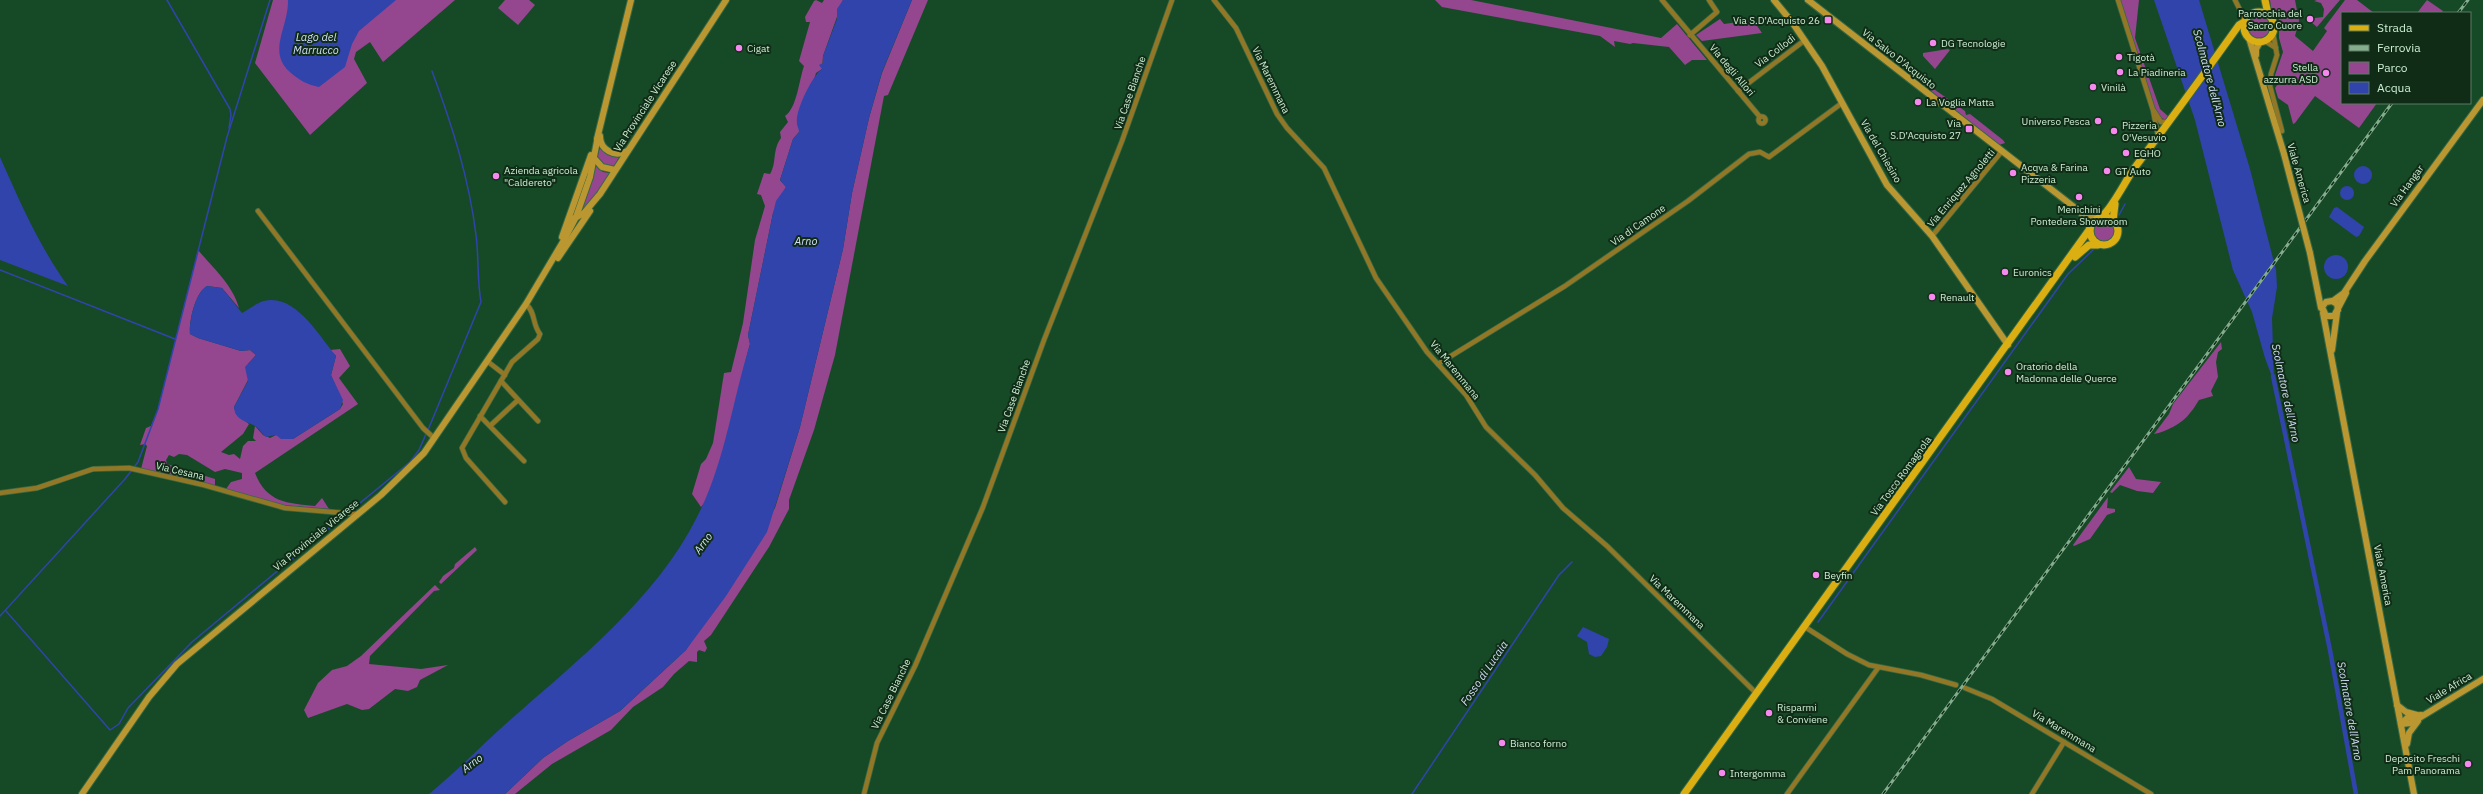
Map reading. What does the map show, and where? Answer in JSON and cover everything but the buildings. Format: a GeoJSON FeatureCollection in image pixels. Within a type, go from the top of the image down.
{"type":"FeatureCollection","features":[{"type":"Feature","properties":{"kind":"main road"},"geometry":{"type":"LineString","coordinates":[[2170,120],[2170,124],[2117,199],[2113,210],[2114,221],[2118,231],[2115,240],[2108,245],[2098,245],[2092,239],[2089,230],[2093,222],[2108,211],[2116,195],[2158,136],[2170,120],[2234,35],[2245,21],[2256,12],[2260,0]]}},
{"type":"Feature","properties":{"kind":"main road"},"geometry":{"type":"LineString","coordinates":[[2234,35],[2248,37],[2262,42],[2273,33],[2274,23],[2268,14],[2264,0]]}},
{"type":"Feature","properties":{"kind":"main road"},"geometry":{"type":"LineString","coordinates":[[2256,12],[2268,14]]}},
{"type":"Feature","properties":{"kind":"main road"},"geometry":{"type":"LineString","coordinates":[[2245,21],[2244,29],[2248,37]]}},
{"type":"Feature","properties":{"kind":"main road"},"geometry":{"type":"LineString","coordinates":[[2098,217],[2114,221]]}},
{"type":"Feature","properties":{"kind":"main road","name":"Via Tosco Romagnola"},"geometry":{"type":"LineString","coordinates":[[1684,794],[2062,271],[2089,230]]}},
{"type":"Feature","properties":{"kind":"main road","name":"Via Tosco Romagnola"},"geometry":{"type":"LineString","coordinates":[[2062,271],[2085,248],[2091,244],[2098,245]]}},
{"type":"Feature","properties":{"kind":"street","name":"Via Provinciale Vicarese"},"geometry":{"type":"LineString","coordinates":[[82,794],[149,697],[177,664],[416,463],[434,438],[526,304],[576,217],[594,158],[631,0]]}},
{"type":"Feature","properties":{"kind":"street","name":"Via Provinciale Vicarese"},"geometry":{"type":"LineString","coordinates":[[544,275],[590,211],[627,151],[726,0]]}},
{"type":"Feature","properties":{"kind":"street","name":"Via Case Bianche"},"geometry":{"type":"LineString","coordinates":[[864,794],[878,740],[915,666],[983,507],[1044,340],[1122,141],[1172,0]]}},
{"type":"Feature","properties":{"kind":"street","name":"Via Maremmana"},"geometry":{"type":"LineString","coordinates":[[1214,0],[1236,28],[1280,118],[1319,161],[1331,180],[1376,278],[1438,364],[1466,395],[1486,427],[1535,475],[1563,508],[1606,546],[1757,694]]}},
{"type":"Feature","properties":{"kind":"street","name":"Via degli Allori"},"geometry":{"type":"LineString","coordinates":[[1662,0],[1760,117]]}},
{"type":"Feature","properties":{"kind":"street"},"geometry":{"type":"LineString","coordinates":[[1690,35],[1717,12],[1709,0]]}},
{"type":"Feature","properties":{"kind":"street","name":"Via del Chiesino"},"geometry":{"type":"LineString","coordinates":[[1774,0],[1805,40],[1887,185],[1932,236],[2008,345]]}},
{"type":"Feature","properties":{"kind":"street","name":"Via Salvo D'Acquisto"},"geometry":{"type":"LineString","coordinates":[[1808,0],[2074,207]]}},
{"type":"Feature","properties":{"kind":"street"},"geometry":{"type":"LineString","coordinates":[[2118,0],[2152,110],[2158,136]]}},
{"type":"Feature","properties":{"kind":"street"},"geometry":{"type":"LineString","coordinates":[[2235,0],[2245,21]]}},
{"type":"Feature","properties":{"kind":"street"},"geometry":{"type":"LineString","coordinates":[[2273,33],[2277,49],[2270,84],[2282,131]]}},
{"type":"Feature","properties":{"kind":"street"},"geometry":{"type":"LineString","coordinates":[[2248,37],[2258,64]]}},
{"type":"Feature","properties":{"kind":"street","name":"Via Collodi"},"geometry":{"type":"LineString","coordinates":[[1738,91],[1805,40]]}},
{"type":"Feature","properties":{"kind":"street"},"geometry":{"type":"LineString","coordinates":[[2258,64],[2256,50],[2262,42],[2277,49]]}},
{"type":"Feature","properties":{"kind":"street","name":"Viale America"},"geometry":{"type":"LineString","coordinates":[[2258,64],[2284,154],[2318,287],[2414,794]]}},
{"type":"Feature","properties":{"kind":"street","name":"Via Hangar"},"geometry":{"type":"LineString","coordinates":[[2331,301],[2341,296],[2483,100]]}},
{"type":"Feature","properties":{"kind":"street","name":"Via di Camone"},"geometry":{"type":"LineString","coordinates":[[1438,364],[1603,260],[1688,201],[1749,154],[1760,152],[1769,157],[1842,103]]}},
{"type":"Feature","properties":{"kind":"street"},"geometry":{"type":"LineString","coordinates":[[2152,110],[2161,122],[2170,120]]}},
{"type":"Feature","properties":{"kind":"street"},"geometry":{"type":"LineString","coordinates":[[601,123],[600,139],[604,147],[616,154],[627,151]]}},
{"type":"Feature","properties":{"kind":"street","name":"Via Provinciale Vicarese"},"geometry":{"type":"LineString","coordinates":[[544,275],[565,229],[598,136]]}},
{"type":"Feature","properties":{"kind":"street"},"geometry":{"type":"LineString","coordinates":[[594,148],[594,158],[602,167],[615,170]]}},
{"type":"Feature","properties":{"kind":"street","name":"Via Enriquez Agnoletti"},"geometry":{"type":"LineString","coordinates":[[1932,236],[2002,152]]}},
{"type":"Feature","properties":{"kind":"street","name":"Via Provinciale Vicarese"},"geometry":{"type":"LineString","coordinates":[[565,229],[576,217],[584,213],[600,194]]}},
{"type":"Feature","properties":{"kind":"street"},"geometry":{"type":"LineString","coordinates":[[2074,207],[2087,221],[2089,230]]}},
{"type":"Feature","properties":{"kind":"street"},"geometry":{"type":"LineString","coordinates":[[2074,207],[2085,214],[2098,217]]}},
{"type":"Feature","properties":{"kind":"street"},"geometry":{"type":"LineString","coordinates":[[258,211],[426,431],[434,438]]}},
{"type":"Feature","properties":{"kind":"street"},"geometry":{"type":"LineString","coordinates":[[2082,214],[2086,226],[2083,241]]}},
{"type":"Feature","properties":{"kind":"street","name":"Via Hangar"},"geometry":{"type":"LineString","coordinates":[[2337,312],[2348,286]]}},
{"type":"Feature","properties":{"kind":"street","name":"Viale America"},"geometry":{"type":"LineString","coordinates":[[2318,287],[2338,306],[2331,360]]}},
{"type":"Feature","properties":{"kind":"street"},"geometry":{"type":"LineString","coordinates":[[2331,301],[2323,304],[2322,311],[2330,317],[2337,312]]}},
{"type":"Feature","properties":{"kind":"street"},"geometry":{"type":"LineString","coordinates":[[505,502],[462,452],[463,444],[512,362],[538,339],[540,334],[534,313],[526,304]]}},
{"type":"Feature","properties":{"kind":"street"},"geometry":{"type":"LineString","coordinates":[[487,361],[505,375]]}},
{"type":"Feature","properties":{"kind":"street"},"geometry":{"type":"LineString","coordinates":[[501,381],[538,421]]}},
{"type":"Feature","properties":{"kind":"street"},"geometry":{"type":"LineString","coordinates":[[490,425],[518,400]]}},
{"type":"Feature","properties":{"kind":"street"},"geometry":{"type":"LineString","coordinates":[[480,416],[524,461]]}},
{"type":"Feature","properties":{"kind":"street","name":"Via Cesana"},"geometry":{"type":"LineString","coordinates":[[0,493],[37,488],[93,469],[133,469],[199,484],[285,508],[356,514]]}},
{"type":"Feature","properties":{"kind":"street"},"geometry":{"type":"LineString","coordinates":[[1805,627],[1851,656],[1878,668],[1921,675],[1956,685]]}},
{"type":"Feature","properties":{"kind":"street"},"geometry":{"type":"LineString","coordinates":[[1787,794],[1878,668]]}},
{"type":"Feature","properties":{"kind":"street","name":"Viale Africa"},"geometry":{"type":"LineString","coordinates":[[2401,724],[2407,718],[2422,715],[2483,679]]}},
{"type":"Feature","properties":{"kind":"street","name":"Via Maremmana"},"geometry":{"type":"LineString","coordinates":[[1965,688],[1992,699],[2151,794]]}},
{"type":"Feature","properties":{"kind":"street","name":"Viale Africa"},"geometry":{"type":"LineString","coordinates":[[2397,704],[2406,712],[2422,715]]}},
{"type":"Feature","properties":{"kind":"street","name":"Viale Africa"},"geometry":{"type":"LineString","coordinates":[[2406,750],[2408,734],[2422,715]]}},
{"type":"Feature","properties":{"kind":"street"},"geometry":{"type":"LineString","coordinates":[[2032,794],[2064,742]]}},
{"type":"Feature","properties":{"kind":"green space"},"geometry":{"type":"Polygon","coordinates":[[[273,0],[455,0],[383,62],[370,42],[356,52],[354,59],[367,83],[310,135],[255,63],[273,0]]]}},
{"type":"Feature","properties":{"kind":"green space"},"geometry":{"type":"Polygon","coordinates":[[[505,0],[529,0],[535,5],[518,25],[498,8],[505,0]]]}},
{"type":"Feature","properties":{"kind":"green space"},"geometry":{"type":"Polygon","coordinates":[[[816,0],[822,3],[824,0],[843,0],[823,56],[822,69],[816,73],[799,132],[793,139],[780,180],[786,187],[773,213],[748,335],[750,344],[721,457],[707,498],[701,507],[692,494],[701,464],[706,459],[713,443],[724,373],[731,372],[743,323],[755,240],[765,206],[761,195],[757,194],[764,173],[770,174],[772,170],[776,147],[781,138],[780,132],[788,122],[785,116],[789,112],[795,100],[804,66],[799,61],[810,22],[806,22],[805,17],[816,0]]]}},
{"type":"Feature","properties":{"kind":"green space"},"geometry":{"type":"Polygon","coordinates":[[[912,0],[928,0],[888,95],[884,96],[835,355],[814,430],[789,500],[789,509],[769,547],[711,635],[704,641],[707,648],[705,652],[699,650],[697,652],[697,662],[689,661],[674,674],[663,687],[633,707],[611,730],[552,764],[515,794],[505,794],[543,758],[568,741],[620,711],[686,650],[775,508],[800,427],[843,249],[852,193],[869,118],[882,73],[912,0]]]}},
{"type":"Feature","properties":{"kind":"green space"},"geometry":{"type":"Polygon","coordinates":[[[1435,0],[1471,0],[1661,38],[1677,24],[1707,60],[1692,60],[1685,65],[1669,47],[1633,43],[1630,44],[1614,41],[1615,47],[1600,36],[1442,7],[1435,0]]]}},
{"type":"Feature","properties":{"kind":"green space"},"geometry":{"type":"Polygon","coordinates":[[[2120,0],[2139,0],[2135,38],[2160,109],[2169,117],[2167,120],[2161,118],[2155,108],[2120,0]]]}},
{"type":"Feature","properties":{"kind":"green space"},"geometry":{"type":"Polygon","coordinates":[[[2270,0],[2295,0],[2299,21],[2295,36],[2313,51],[2327,31],[2324,28],[2345,0],[2357,0],[2373,12],[2341,12],[2341,104],[2376,104],[2359,128],[2315,96],[2293,124],[2288,105],[2278,98],[2275,88],[2280,81],[2275,81],[2274,78],[2283,52],[2279,38],[2279,19],[2271,8],[2270,0]]]}},
{"type":"Feature","properties":{"kind":"green space"},"geometry":{"type":"Polygon","coordinates":[[[2340,0],[2317,27],[2311,22],[2315,18],[2323,17],[2324,9],[2321,3],[2314,1],[2340,0]]]}},
{"type":"Feature","properties":{"kind":"green space"},"geometry":{"type":"Polygon","coordinates":[[[2427,0],[2443,11],[2442,12],[2418,12],[2427,0]]]}},
{"type":"Feature","properties":{"kind":"green space"},"geometry":{"type":"Polygon","coordinates":[[[2259,15],[2268,18],[2271,27],[2268,36],[2259,39],[2250,36],[2247,27],[2250,18],[2259,15]]]}},
{"type":"Feature","properties":{"kind":"green space"},"geometry":{"type":"Polygon","coordinates":[[[1720,19],[1724,24],[1753,20],[1762,33],[1702,41],[1696,35],[1720,19]]]}},
{"type":"Feature","properties":{"kind":"green space"},"geometry":{"type":"Polygon","coordinates":[[[1948,49],[1950,50],[1935,69],[1923,56],[1923,53],[1948,49]]]}},
{"type":"Feature","properties":{"kind":"green space"},"geometry":{"type":"Polygon","coordinates":[[[1931,87],[1965,111],[1966,115],[1970,114],[2005,143],[1999,145],[1931,91],[1931,87]]]}},
{"type":"Feature","properties":{"kind":"green space"},"geometry":{"type":"Polygon","coordinates":[[[600,147],[608,155],[619,157],[613,168],[605,167],[597,159],[600,147]]]}},
{"type":"Feature","properties":{"kind":"green space"},"geometry":{"type":"Polygon","coordinates":[[[596,166],[603,172],[610,173],[588,207],[579,213],[596,166]]]}},
{"type":"Feature","properties":{"kind":"green space"},"geometry":{"type":"Polygon","coordinates":[[[2103,219],[2108,220],[2114,226],[2114,236],[2108,242],[2103,243],[2098,242],[2092,236],[2091,231],[2092,226],[2098,220],[2103,219]]]}},
{"type":"Feature","properties":{"kind":"green space"},"geometry":{"type":"Polygon","coordinates":[[[198,250],[227,284],[239,308],[222,288],[207,286],[196,301],[190,334],[198,338],[241,351],[250,350],[256,355],[248,364],[248,380],[234,407],[236,414],[249,424],[243,434],[221,452],[229,455],[234,454],[240,459],[243,446],[248,441],[256,441],[253,438],[255,426],[263,435],[270,438],[276,435],[293,439],[340,409],[343,404],[331,375],[336,356],[330,350],[340,349],[350,366],[339,378],[358,404],[255,473],[260,483],[266,490],[279,500],[315,506],[322,498],[329,509],[281,505],[226,489],[231,482],[242,479],[242,473],[225,469],[215,472],[187,455],[179,454],[174,457],[169,455],[166,460],[167,464],[215,479],[215,487],[141,469],[147,446],[145,444],[140,445],[146,428],[151,426],[158,409],[198,250]]]}},
{"type":"Feature","properties":{"kind":"green space"},"geometry":{"type":"Polygon","coordinates":[[[2221,342],[2222,349],[2218,352],[2216,362],[2218,377],[2211,391],[2213,396],[2199,400],[2193,410],[2179,424],[2154,434],[2169,414],[2173,404],[2221,342]]]}},
{"type":"Feature","properties":{"kind":"green space"},"geometry":{"type":"Polygon","coordinates":[[[2129,467],[2136,479],[2161,482],[2153,493],[2137,491],[2120,485],[2112,493],[2110,492],[2129,467]]]}},
{"type":"Feature","properties":{"kind":"green space"},"geometry":{"type":"Polygon","coordinates":[[[2108,497],[2107,508],[2115,509],[2115,512],[2107,515],[2090,539],[2074,546],[2073,545],[2108,497]]]}},
{"type":"Feature","properties":{"kind":"green space"},"geometry":{"type":"Polygon","coordinates":[[[475,547],[477,550],[441,584],[439,582],[443,576],[454,568],[455,564],[475,547]]]}},
{"type":"Feature","properties":{"kind":"green space"},"geometry":{"type":"Polygon","coordinates":[[[435,585],[440,590],[434,591],[370,656],[369,664],[421,669],[448,665],[420,680],[417,687],[408,691],[395,689],[369,709],[362,710],[347,704],[308,718],[304,710],[318,683],[332,670],[347,666],[361,656],[435,585]]]}},
{"type":"Feature","properties":{"kind":"water","name":"Lago del Marrucco"},"geometry":{"type":"Polygon","coordinates":[[[288,0],[396,0],[359,31],[352,44],[345,67],[319,87],[307,84],[294,76],[284,65],[280,57],[280,39],[288,0]]]}},
{"type":"Feature","properties":{"kind":"water","name":"Arno"},"geometry":{"type":"Polygon","coordinates":[[[843,0],[912,0],[882,72],[869,118],[852,193],[843,249],[800,427],[767,532],[726,596],[686,650],[620,711],[568,741],[543,758],[505,794],[429,794],[561,676],[638,602],[680,547],[697,517],[715,475],[750,344],[748,335],[773,213],[776,201],[786,187],[780,180],[793,139],[799,132],[797,118],[801,102],[809,86],[822,69],[819,65],[823,63],[823,56],[837,19],[837,9],[843,0]]]}},
{"type":"Feature","properties":{"kind":"water"},"geometry":{"type":"Polygon","coordinates":[[[2154,0],[2199,0],[2250,169],[2276,270],[2277,287],[2272,318],[2274,382],[2265,358],[2252,312],[2233,270],[2195,120],[2154,0]]]}},
{"type":"Feature","properties":{"kind":"water"},"geometry":{"type":"Polygon","coordinates":[[[0,157],[39,239],[68,286],[0,260],[0,157]]]}},
{"type":"Feature","properties":{"kind":"water"},"geometry":{"type":"Polygon","coordinates":[[[2363,166],[2367,167],[2371,171],[2371,179],[2367,183],[2363,184],[2359,183],[2355,179],[2354,175],[2355,171],[2359,167],[2363,166]]]}},
{"type":"Feature","properties":{"kind":"water"},"geometry":{"type":"Polygon","coordinates":[[[2344,186],[2350,186],[2354,190],[2354,196],[2350,200],[2344,200],[2340,196],[2340,190],[2344,186]]]}},
{"type":"Feature","properties":{"kind":"water"},"geometry":{"type":"Polygon","coordinates":[[[2337,207],[2364,227],[2359,236],[2356,237],[2329,217],[2334,208],[2337,207]]]}},
{"type":"Feature","properties":{"kind":"water"},"geometry":{"type":"Polygon","coordinates":[[[2336,255],[2344,259],[2348,267],[2344,275],[2336,279],[2328,275],[2324,267],[2328,259],[2336,255]]]}},
{"type":"Feature","properties":{"kind":"water"},"geometry":{"type":"Polygon","coordinates":[[[207,286],[222,288],[242,313],[261,302],[275,300],[286,303],[305,318],[336,356],[331,375],[343,400],[340,409],[293,439],[281,439],[276,435],[266,437],[256,427],[236,415],[234,407],[248,381],[245,367],[256,355],[250,350],[241,351],[198,338],[190,334],[196,301],[207,286]]]}},
{"type":"Feature","properties":{"kind":"water"},"geometry":{"type":"Polygon","coordinates":[[[1583,627],[1609,639],[1607,647],[1601,656],[1595,657],[1589,654],[1587,642],[1577,636],[1583,627]]]}},
{"type":"Feature","properties":{"kind":"waterway"},"geometry":{"type":"LineString","coordinates":[[167,0],[230,109],[231,115],[229,128]]}},
{"type":"Feature","properties":{"kind":"waterway"},"geometry":{"type":"LineString","coordinates":[[0,616],[125,479],[138,462],[158,409],[227,137],[270,0]]}},
{"type":"Feature","properties":{"kind":"waterway"},"geometry":{"type":"LineString","coordinates":[[428,430],[481,302],[476,235],[469,193],[453,132],[432,71]]}},
{"type":"Feature","properties":{"kind":"waterway"},"geometry":{"type":"LineString","coordinates":[[2119,215],[2125,204]]}},
{"type":"Feature","properties":{"kind":"waterway"},"geometry":{"type":"LineString","coordinates":[[1818,622],[2068,274],[2093,250]]}},
{"type":"Feature","properties":{"kind":"waterway"},"geometry":{"type":"LineString","coordinates":[[0,270],[175,339]]}},
{"type":"Feature","properties":{"kind":"waterway","name":"Scolmatore dell'Arno"},"geometry":{"type":"LineString","coordinates":[[2273,376],[2330,650],[2356,794]]}},
{"type":"Feature","properties":{"kind":"waterway"},"geometry":{"type":"LineString","coordinates":[[349,512],[410,462],[419,450],[426,434]]}},
{"type":"Feature","properties":{"kind":"waterway"},"geometry":{"type":"LineString","coordinates":[[6,611],[110,730],[119,724],[128,708],[192,642],[346,514]]}},
{"type":"Feature","properties":{"kind":"waterway","name":"Fosso di Lucaia"},"geometry":{"type":"LineString","coordinates":[[1412,794],[1559,575],[1572,562]]}},
{"type":"Feature","properties":{"kind":"railway"},"geometry":{"type":"LineString","coordinates":[[2459,12],[2468,0]]}},
{"type":"Feature","properties":{"kind":"railway"},"geometry":{"type":"LineString","coordinates":[[1883,794],[2391,104]]}},
{"type":"Feature","properties":{"kind":"place","name":"Parrocchia del Sacro Cuore"},"geometry":{"type":"Point","coordinates":[2310,19]}},
{"type":"Feature","properties":{"kind":"place","name":"Via S.D’Acquisto 26"},"geometry":{"type":"Point","coordinates":[1828,20]}},
{"type":"Feature","properties":{"kind":"place","name":"DG Tecnologie"},"geometry":{"type":"Point","coordinates":[1933,43]}},
{"type":"Feature","properties":{"kind":"place","name":"Cigat"},"geometry":{"type":"Point","coordinates":[739,48]}},
{"type":"Feature","properties":{"kind":"place","name":"Tigotà"},"geometry":{"type":"Point","coordinates":[2119,57]}},
{"type":"Feature","properties":{"kind":"place","name":"La Piadineria"},"geometry":{"type":"Point","coordinates":[2120,72]}},
{"type":"Feature","properties":{"kind":"place","name":"Stella azzurra ASD"},"geometry":{"type":"Point","coordinates":[2326,73]}},
{"type":"Feature","properties":{"kind":"place","name":"Vinilà"},"geometry":{"type":"Point","coordinates":[2093,87]}},
{"type":"Feature","properties":{"kind":"place","name":"La Voglia Matta"},"geometry":{"type":"Point","coordinates":[1918,102]}},
{"type":"Feature","properties":{"kind":"place","name":"Universo Pesca"},"geometry":{"type":"Point","coordinates":[2098,121]}},
{"type":"Feature","properties":{"kind":"place","name":"Via S.D’Acquisto 27"},"geometry":{"type":"Point","coordinates":[1969,129]}},
{"type":"Feature","properties":{"kind":"place","name":"Pizzeria O'Vesuvio"},"geometry":{"type":"Point","coordinates":[2114,131]}},
{"type":"Feature","properties":{"kind":"place","name":"EGHO"},"geometry":{"type":"Point","coordinates":[2126,153]}},
{"type":"Feature","properties":{"kind":"place","name":"GT Auto"},"geometry":{"type":"Point","coordinates":[2107,171]}},
{"type":"Feature","properties":{"kind":"place","name":"Acqva & Farina Pizzeria"},"geometry":{"type":"Point","coordinates":[2013,173]}},
{"type":"Feature","properties":{"kind":"place","name":"Azienda agricola \"Caldereto\""},"geometry":{"type":"Point","coordinates":[496,176]}},
{"type":"Feature","properties":{"kind":"place","name":"Menichini Pontedera Showroom"},"geometry":{"type":"Point","coordinates":[2079,197]}},
{"type":"Feature","properties":{"kind":"place","name":"Euronics"},"geometry":{"type":"Point","coordinates":[2005,272]}},
{"type":"Feature","properties":{"kind":"place","name":"Renault"},"geometry":{"type":"Point","coordinates":[1932,297]}},
{"type":"Feature","properties":{"kind":"place","name":"Oratorio della Madonna delle Querce"},"geometry":{"type":"Point","coordinates":[2008,372]}},
{"type":"Feature","properties":{"kind":"place","name":"Beyfin"},"geometry":{"type":"Point","coordinates":[1816,575]}},
{"type":"Feature","properties":{"kind":"place","name":"Risparmi & Conviene"},"geometry":{"type":"Point","coordinates":[1769,713]}},
{"type":"Feature","properties":{"kind":"place","name":"Bianco forno"},"geometry":{"type":"Point","coordinates":[1502,743]}},
{"type":"Feature","properties":{"kind":"place","name":"Deposito Freschi Pam Panorama"},"geometry":{"type":"Point","coordinates":[2468,764]}},
{"type":"Feature","properties":{"kind":"place","name":"Intergomma"},"geometry":{"type":"Point","coordinates":[1722,773]}}]}
